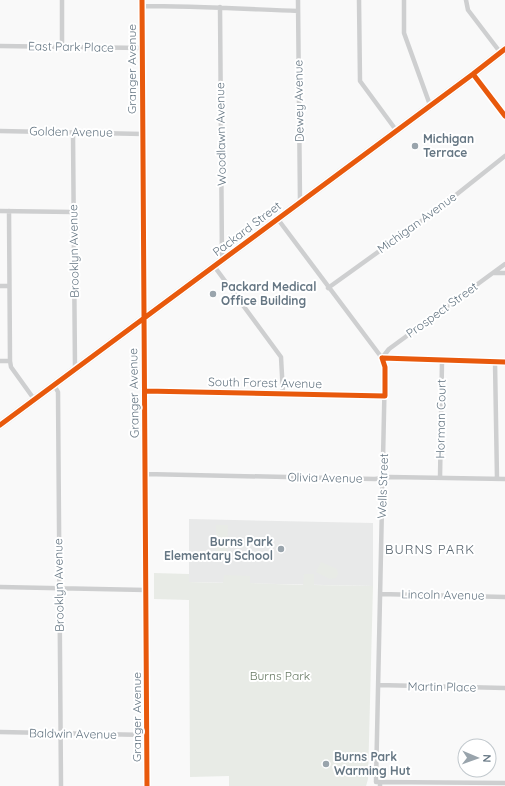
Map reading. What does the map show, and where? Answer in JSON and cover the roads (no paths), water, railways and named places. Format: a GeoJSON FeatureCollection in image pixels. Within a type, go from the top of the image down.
{"type":"FeatureCollection","features":[{"type":"Feature","properties":{"kind":"main road","name":"Packard Street"},"geometry":{"type":"LineString","coordinates":[[0,425],[502,51]]}},
{"type":"Feature","properties":{"kind":"street"},"geometry":{"type":"LineString","coordinates":[[62,0],[62,47]]}},
{"type":"Feature","properties":{"kind":"street","name":"Granger Avenue"},"geometry":{"type":"LineString","coordinates":[[142,0],[147,786]]}},
{"type":"Feature","properties":{"kind":"street","name":"Dewey Avenue"},"geometry":{"type":"LineString","coordinates":[[298,0],[300,202]]}},
{"type":"Feature","properties":{"kind":"street"},"geometry":{"type":"LineString","coordinates":[[359,0],[360,81],[396,130]]}},
{"type":"Feature","properties":{"kind":"street"},"geometry":{"type":"LineString","coordinates":[[404,0],[404,33],[430,105]]}},
{"type":"Feature","properties":{"kind":"street"},"geometry":{"type":"LineString","coordinates":[[466,0],[468,10],[502,51]]}},
{"type":"Feature","properties":{"kind":"street"},"geometry":{"type":"LineString","coordinates":[[142,6],[220,7],[298,11]]}},
{"type":"Feature","properties":{"kind":"street","name":"Woodlawn Avenue"},"geometry":{"type":"LineString","coordinates":[[220,7],[222,260]]}},
{"type":"Feature","properties":{"kind":"street","name":"East Park Place"},"geometry":{"type":"LineString","coordinates":[[0,46],[142,48]]}},
{"type":"Feature","properties":{"kind":"street"},"geometry":{"type":"LineString","coordinates":[[473,74],[505,116]]}},
{"type":"Feature","properties":{"kind":"street","name":"Golden Avenue"},"geometry":{"type":"LineString","coordinates":[[0,131],[143,134]]}},
{"type":"Feature","properties":{"kind":"street","name":"Brooklyn Avenue"},"geometry":{"type":"LineString","coordinates":[[73,133],[75,369]]}},
{"type":"Feature","properties":{"kind":"street","name":"Michigan Avenue"},"geometry":{"type":"LineString","coordinates":[[328,288],[442,206],[505,156]]}},
{"type":"Feature","properties":{"kind":"street"},"geometry":{"type":"LineString","coordinates":[[0,211],[73,212]]}},
{"type":"Feature","properties":{"kind":"street"},"geometry":{"type":"LineString","coordinates":[[9,211],[10,362],[11,367],[34,399]]}},
{"type":"Feature","properties":{"kind":"street","name":"Wells Street"},"geometry":{"type":"LineString","coordinates":[[277,218],[382,358],[386,367],[376,782],[380,784]]}},
{"type":"Feature","properties":{"kind":"street","name":"Prospect Street"},"geometry":{"type":"LineString","coordinates":[[382,358],[389,349],[505,264]]}},
{"type":"Feature","properties":{"kind":"street"},"geometry":{"type":"LineString","coordinates":[[214,266],[281,358],[283,394]]}},
{"type":"Feature","properties":{"kind":"street"},"geometry":{"type":"LineString","coordinates":[[493,273],[505,273]]}},
{"type":"Feature","properties":{"kind":"street"},"geometry":{"type":"LineString","coordinates":[[0,286],[9,286]]}},
{"type":"Feature","properties":{"kind":"street"},"geometry":{"type":"LineString","coordinates":[[382,358],[505,362]]}},
{"type":"Feature","properties":{"kind":"street"},"geometry":{"type":"LineString","coordinates":[[0,361],[10,362]]}},
{"type":"Feature","properties":{"kind":"street","name":"Horman Court"},"geometry":{"type":"LineString","coordinates":[[440,478],[442,361]]}},
{"type":"Feature","properties":{"kind":"street"},"geometry":{"type":"LineString","coordinates":[[495,362],[497,479]]}},
{"type":"Feature","properties":{"kind":"street","name":"Brooklyn Avenue"},"geometry":{"type":"LineString","coordinates":[[54,385],[58,392],[62,786]]}},
{"type":"Feature","properties":{"kind":"street","name":"South Forest Avenue"},"geometry":{"type":"LineString","coordinates":[[144,391],[385,396]]}},
{"type":"Feature","properties":{"kind":"street","name":"Olivia Avenue"},"geometry":{"type":"LineString","coordinates":[[145,474],[375,479],[505,479]]}},
{"type":"Feature","properties":{"kind":"street"},"geometry":{"type":"LineString","coordinates":[[0,587],[146,590]]}},
{"type":"Feature","properties":{"kind":"street","name":"Lincoln Avenue"},"geometry":{"type":"LineString","coordinates":[[380,594],[505,597]]}},
{"type":"Feature","properties":{"kind":"street","name":"Martin Place"},"geometry":{"type":"LineString","coordinates":[[378,685],[505,688]]}},
{"type":"Feature","properties":{"kind":"street","name":"Baldwin Avenue"},"geometry":{"type":"LineString","coordinates":[[0,732],[147,735]]}},
{"type":"Feature","properties":{"kind":"street"},"geometry":{"type":"LineString","coordinates":[[380,784],[505,783]]}},
{"type":"Feature","properties":{"kind":"place","name":"Michigan Terrace"},"geometry":{"type":"Point","coordinates":[415,146]}},
{"type":"Feature","properties":{"kind":"place","name":"Packard Medical Office Building"},"geometry":{"type":"Point","coordinates":[213,294]}},
{"type":"Feature","properties":{"kind":"place","name":"Burns Park Elementary School"},"geometry":{"type":"Point","coordinates":[281,549]}},
{"type":"Feature","properties":{"kind":"place","name":"Burns Park Warming Hut"},"geometry":{"type":"Point","coordinates":[326,764]}},
{"type":"Feature","properties":{"kind":"district","name":"BURNS PARK"},"geometry":{"type":"Point","coordinates":[430,549]}},
{"type":"Feature","properties":{"kind":"park label","name":"Burns Park"},"geometry":{"type":"Point","coordinates":[280,676]}}]}
